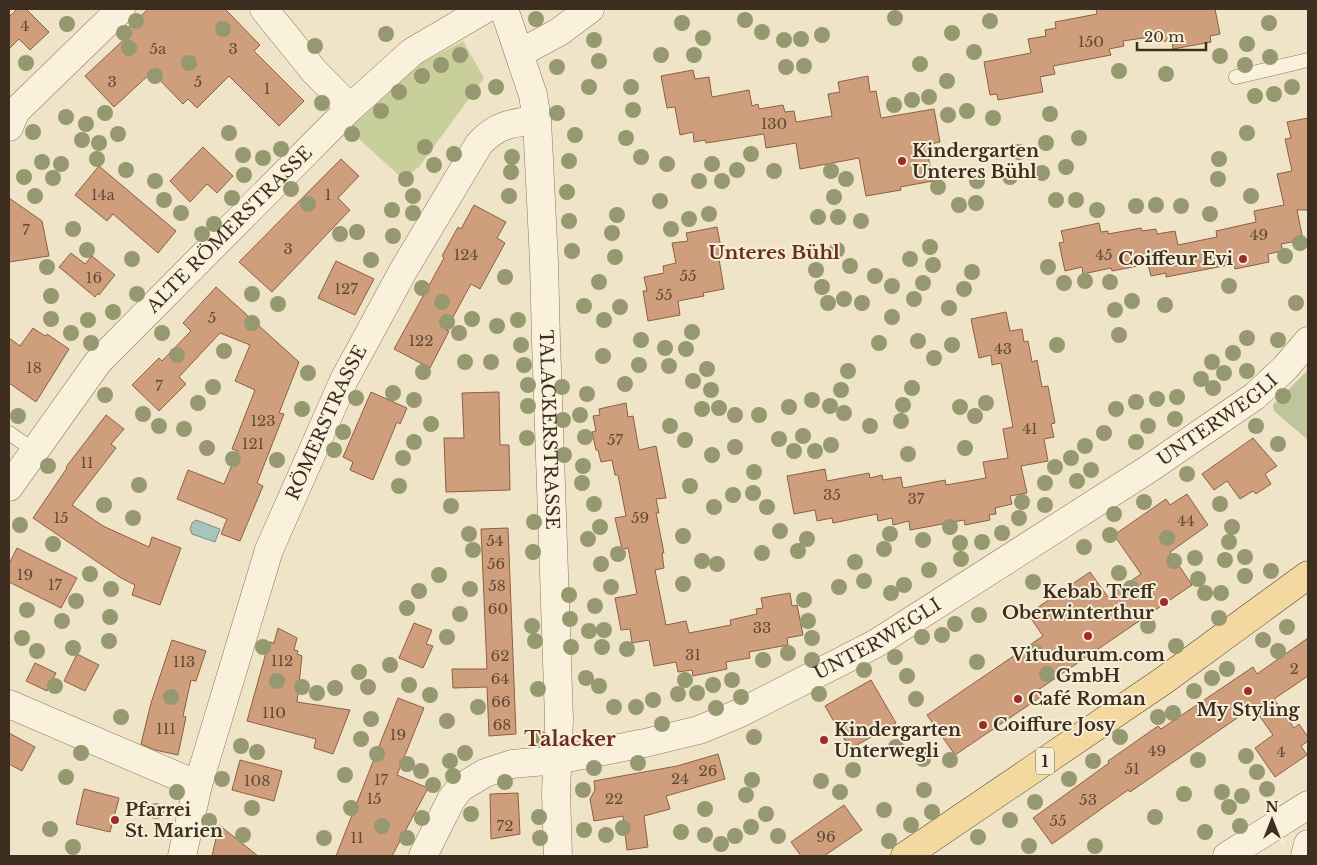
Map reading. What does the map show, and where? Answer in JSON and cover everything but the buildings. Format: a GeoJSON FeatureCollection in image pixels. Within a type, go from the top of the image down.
{"type":"FeatureCollection","features":[{"type":"Feature","properties":{"kind":"main road","name":"1"},"geometry":{"type":"LineString","coordinates":[[905,856],[1163,681],[1308,575]]}},
{"type":"Feature","properties":{"kind":"street"},"geometry":{"type":"LineString","coordinates":[[9,127],[16,110],[121,9]]}},
{"type":"Feature","properties":{"kind":"street"},"geometry":{"type":"LineString","coordinates":[[264,9],[314,71],[350,108]]}},
{"type":"Feature","properties":{"kind":"street","name":"ALTE RÖMERSTRASSE"},"geometry":{"type":"LineString","coordinates":[[9,487],[98,362],[350,108],[412,52],[485,9]]}},
{"type":"Feature","properties":{"kind":"street","name":"TALACKERSTRASSE"},"geometry":{"type":"LineString","coordinates":[[504,9],[533,95],[537,120],[544,262],[559,719],[556,793],[558,856]]}},
{"type":"Feature","properties":{"kind":"street"},"geometry":{"type":"LineString","coordinates":[[520,53],[560,32],[590,9]]}},
{"type":"Feature","properties":{"kind":"street","name":"RÖMERSTRASSE"},"geometry":{"type":"LineString","coordinates":[[182,856],[198,785],[269,550],[344,380],[403,271],[480,144],[500,127],[537,120]]}},
{"type":"Feature","properties":{"kind":"street","name":"UNTERWEGLI"},"geometry":{"type":"LineString","coordinates":[[423,856],[451,800],[460,788],[485,773],[512,764],[557,760],[645,743],[699,730],[740,713],[875,644],[1147,470],[1247,401],[1285,368],[1308,341]]}},
{"type":"Feature","properties":{"kind":"street"},"geometry":{"type":"LineString","coordinates":[[9,704],[198,785]]}},
{"type":"Feature","properties":{"kind":"street"},"geometry":{"type":"LineString","coordinates":[[1227,856],[1308,805]]}},
{"type":"Feature","properties":{"kind":"street"},"geometry":{"type":"LineString","coordinates":[[1305,856],[1308,844]]}},
{"type":"Feature","properties":{"kind":"lane"},"geometry":{"type":"LineString","coordinates":[[1236,77],[1308,60]]}},
{"type":"Feature","properties":{"kind":"lane"},"geometry":{"type":"LineString","coordinates":[[9,433],[35,451]]}},
{"type":"Feature","properties":{"kind":"green space"},"geometry":{"type":"Polygon","coordinates":[[[463,41],[484,78],[419,167],[403,179],[348,129],[420,64],[463,41]]]}},
{"type":"Feature","properties":{"kind":"green space"},"geometry":{"type":"Polygon","coordinates":[[[1308,370],[1308,440],[1274,411],[1273,405],[1308,370]]]}},
{"type":"Feature","properties":{"kind":"water"},"geometry":{"type":"Polygon","coordinates":[[[196,520],[220,529],[215,542],[192,534],[190,529],[192,523],[196,520]]]}},
{"type":"Feature","properties":{"kind":"place","name":"Kindergarten Unteres Bühl"},"geometry":{"type":"Point","coordinates":[902,161]}},
{"type":"Feature","properties":{"kind":"place","name":"Coiffeur Evi"},"geometry":{"type":"Point","coordinates":[1243,259]}},
{"type":"Feature","properties":{"kind":"place","name":"Kebab Treff Oberwinterthur"},"geometry":{"type":"Point","coordinates":[1164,602]}},
{"type":"Feature","properties":{"kind":"place","name":"Vitudurum.com GmbH"},"geometry":{"type":"Point","coordinates":[1088,636]}},
{"type":"Feature","properties":{"kind":"place","name":"My Styling"},"geometry":{"type":"Point","coordinates":[1248,691]}},
{"type":"Feature","properties":{"kind":"place","name":"Café Roman"},"geometry":{"type":"Point","coordinates":[1018,699]}},
{"type":"Feature","properties":{"kind":"place","name":"Coiffure Josy"},"geometry":{"type":"Point","coordinates":[983,725]}},
{"type":"Feature","properties":{"kind":"place","name":"Kindergarten Unterwegli"},"geometry":{"type":"Point","coordinates":[824,740]}},
{"type":"Feature","properties":{"kind":"place","name":"Pfarrei St. Marien"},"geometry":{"type":"Point","coordinates":[115,820]}},
{"type":"Feature","properties":{"kind":"district","name":"Unteres Bühl"},"geometry":{"type":"Point","coordinates":[774,252]}},
{"type":"Feature","properties":{"kind":"district","name":"Talacker"},"geometry":{"type":"Point","coordinates":[570,739]}}]}
